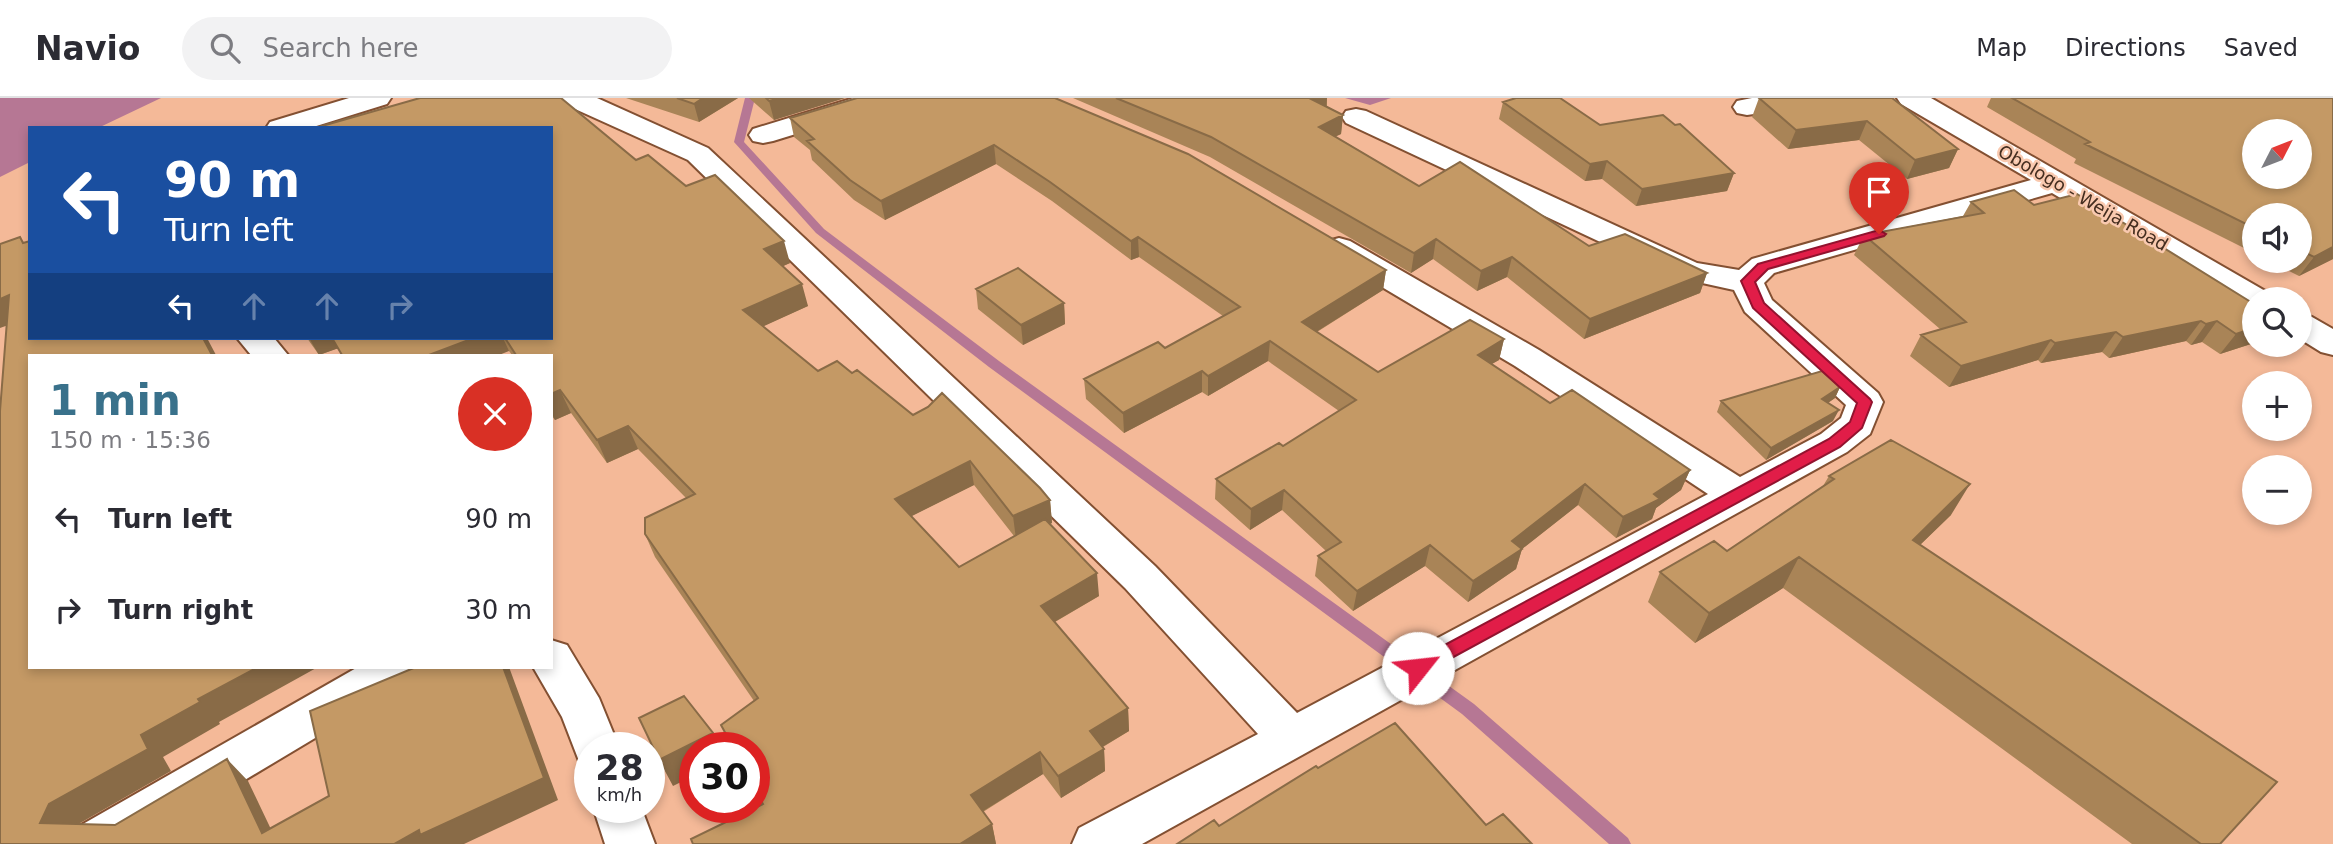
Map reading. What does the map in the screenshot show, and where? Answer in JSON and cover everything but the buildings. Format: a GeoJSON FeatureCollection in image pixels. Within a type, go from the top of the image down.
{"type":"FeatureCollection","features":[{"type":"Feature","properties":{"kind":"street"},"geometry":{"type":"LineString","coordinates":[[286,126],[377,98]]}},
{"type":"Feature","properties":{"kind":"street"},"geometry":{"type":"LineString","coordinates":[[574,98],[698,154],[1140,577],[1292,739]]}},
{"type":"Feature","properties":{"kind":"street"},"geometry":{"type":"LineString","coordinates":[[763,135],[883,98]]}},
{"type":"Feature","properties":{"kind":"street"},"geometry":{"type":"LineString","coordinates":[[1747,107],[1809,98]]}},
{"type":"Feature","properties":{"kind":"street","name":"Obologo - Weija Road"},"geometry":{"type":"LineString","coordinates":[[1911,98],[2242,291]]}},
{"type":"Feature","properties":{"kind":"street"},"geometry":{"type":"LineString","coordinates":[[1356,117],[1686,270],[1716,278],[1748,281]]}},
{"type":"Feature","properties":{"kind":"street"},"geometry":{"type":"LineString","coordinates":[[1748,281],[1763,266],[2058,183]]}},
{"type":"Feature","properties":{"kind":"street"},"geometry":{"type":"LineString","coordinates":[[1316,234],[1527,358],[1739,495]]}},
{"type":"Feature","properties":{"kind":"street"},"geometry":{"type":"LineString","coordinates":[[1097,844],[1834,443],[1857,425],[1864,402],[1758,305],[1748,281]]}},
{"type":"Feature","properties":{"kind":"street"},"geometry":{"type":"LineString","coordinates":[[256,340],[270,354]]}},
{"type":"Feature","properties":{"kind":"street"},"geometry":{"type":"LineString","coordinates":[[553,662],[583,712],[590,732]]}},
{"type":"Feature","properties":{"kind":"street"},"geometry":{"type":"LineString","coordinates":[[94,844],[393,669]]}},
{"type":"Feature","properties":{"kind":"street"},"geometry":{"type":"LineString","coordinates":[[623,823],[630,844]]}},
{"type":"Feature","properties":{"kind":"shaded area"},"geometry":{"type":"Polygon","coordinates":[[[0,98],[161,98],[102,126],[28,126],[28,163],[0,177],[0,98]]]}},
{"type":"Feature","properties":{"kind":"waterway"},"geometry":{"type":"LineString","coordinates":[[750,98],[739,142],[820,231],[994,364],[1468,709],[1622,844]]}},
{"type":"Feature","properties":{"kind":"waterway"},"geometry":{"type":"LineString","coordinates":[[1350,98],[1370,102],[1386,98]]}},
{"type":"Feature","properties":{"kind":"route"},"geometry":{"type":"LineString","coordinates":[[1418,668],[1834,443],[1857,425],[1864,402],[1758,305],[1748,281],[1763,266],[1879,234]]}}]}
